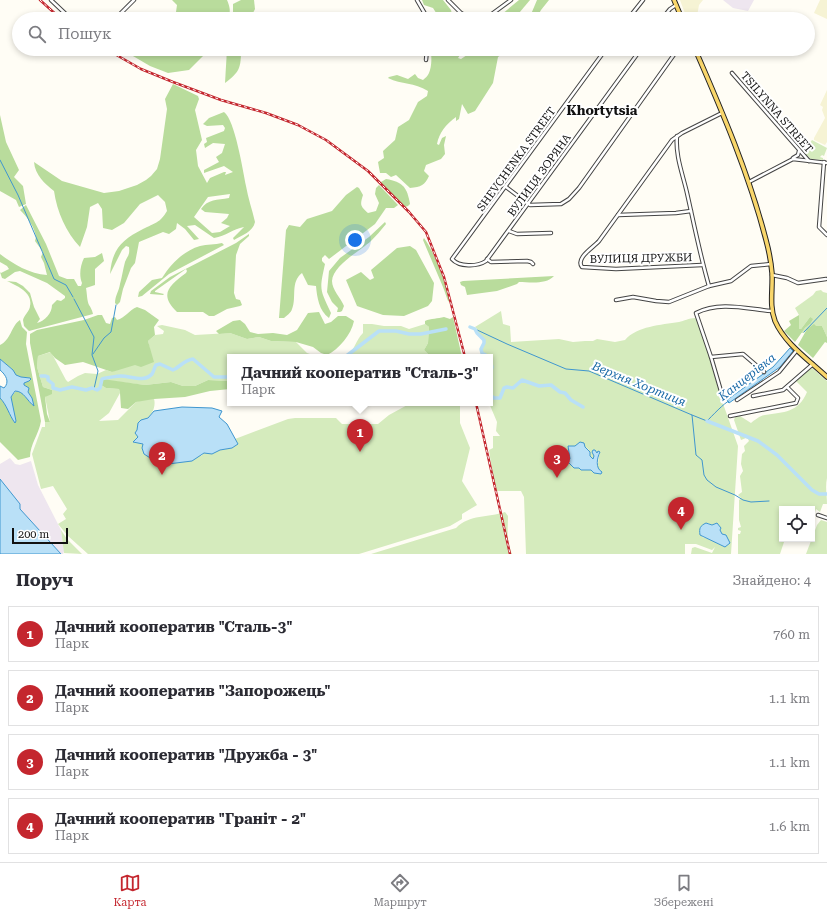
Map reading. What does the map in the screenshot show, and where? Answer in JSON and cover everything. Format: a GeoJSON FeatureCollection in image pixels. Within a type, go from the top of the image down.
{"type":"FeatureCollection","features":[{"type":"Feature","properties":{"kind":"main road"},"geometry":{"type":"LineString","coordinates":[[674,0],[679,12]]}},
{"type":"Feature","properties":{"kind":"main road"},"geometry":{"type":"LineString","coordinates":[[698,56],[749,182],[766,239],[772,275],[772,311],[776,322],[788,341],[827,376]]}},
{"type":"Feature","properties":{"kind":"street"},"geometry":{"type":"LineString","coordinates":[[51,0],[64,12]]}},
{"type":"Feature","properties":{"kind":"street"},"geometry":{"type":"LineString","coordinates":[[122,12],[134,0]]}},
{"type":"Feature","properties":{"kind":"street"},"geometry":{"type":"LineString","coordinates":[[417,0],[424,12]]}},
{"type":"Feature","properties":{"kind":"street"},"geometry":{"type":"LineString","coordinates":[[448,0],[460,12]]}},
{"type":"Feature","properties":{"kind":"street"},"geometry":{"type":"LineString","coordinates":[[495,12],[511,0]]}},
{"type":"Feature","properties":{"kind":"street"},"geometry":{"type":"LineString","coordinates":[[633,12],[642,0]]}},
{"type":"Feature","properties":{"kind":"street"},"geometry":{"type":"LineString","coordinates":[[668,12],[676,5]]}},
{"type":"Feature","properties":{"kind":"street"},"geometry":{"type":"LineString","coordinates":[[426,56],[426,60]]}},
{"type":"Feature","properties":{"kind":"street","name":"SHEVCHENKA STREET"},"geometry":{"type":"LineString","coordinates":[[487,259],[483,263],[460,264],[452,259],[601,56]]}},
{"type":"Feature","properties":{"kind":"street","name":"ВУЛИЦЯ ЗОРЯНА"},"geometry":{"type":"LineString","coordinates":[[487,259],[636,56]]}},
{"type":"Feature","properties":{"kind":"street"},"geometry":{"type":"LineString","coordinates":[[506,187],[528,204],[561,204],[570,199],[673,56]]}},
{"type":"Feature","properties":{"kind":"street","name":"TSILYNNA STREET"},"geometry":{"type":"LineString","coordinates":[[732,73],[809,161]]}},
{"type":"Feature","properties":{"kind":"street"},"geometry":{"type":"LineString","coordinates":[[618,215],[672,140],[722,113]]}},
{"type":"Feature","properties":{"kind":"street"},"geometry":{"type":"LineString","coordinates":[[677,136],[678,152],[702,265],[709,286]]}},
{"type":"Feature","properties":{"kind":"street"},"geometry":{"type":"LineString","coordinates":[[749,182],[793,159],[800,151]]}},
{"type":"Feature","properties":{"kind":"street"},"geometry":{"type":"LineString","coordinates":[[793,159],[825,162],[819,227],[827,235]]}},
{"type":"Feature","properties":{"kind":"street"},"geometry":{"type":"LineString","coordinates":[[618,215],[691,211]]}},
{"type":"Feature","properties":{"kind":"street","name":"ВУЛИЦЯ ДРУЖБИ"},"geometry":{"type":"LineString","coordinates":[[618,215],[600,241],[591,248],[581,260],[580,265],[582,267],[616,269],[702,265]]}},
{"type":"Feature","properties":{"kind":"street"},"geometry":{"type":"LineString","coordinates":[[509,231],[517,234],[550,233]]}},
{"type":"Feature","properties":{"kind":"street"},"geometry":{"type":"LineString","coordinates":[[487,259],[491,262],[526,261],[533,264]]}},
{"type":"Feature","properties":{"kind":"street"},"geometry":{"type":"LineString","coordinates":[[616,300],[632,297],[667,302],[709,286],[731,281],[751,266],[771,264]]}},
{"type":"Feature","properties":{"kind":"street"},"geometry":{"type":"LineString","coordinates":[[772,275],[787,278],[798,283],[826,279]]}},
{"type":"Feature","properties":{"kind":"street"},"geometry":{"type":"LineString","coordinates":[[723,398],[696,313],[726,306],[772,311]]}},
{"type":"Feature","properties":{"kind":"street"},"geometry":{"type":"LineString","coordinates":[[737,400],[779,372],[798,350]]}},
{"type":"Feature","properties":{"kind":"street"},"geometry":{"type":"LineString","coordinates":[[711,357],[743,354],[764,372]]}},
{"type":"Feature","properties":{"kind":"street"},"geometry":{"type":"LineString","coordinates":[[752,396],[781,390],[787,387],[813,363]]}},
{"type":"Feature","properties":{"kind":"street"},"geometry":{"type":"LineString","coordinates":[[730,416],[794,404],[798,401],[798,398],[787,387]]}},
{"type":"Feature","properties":{"kind":"street"},"geometry":{"type":"LineString","coordinates":[[818,515],[827,518]]}},
{"type":"Feature","properties":{"kind":"shaded area"},"geometry":{"type":"Polygon","coordinates":[[[680,0],[703,0],[699,5],[698,12],[684,12],[680,0]]]}},
{"type":"Feature","properties":{"kind":"shaded area"},"geometry":{"type":"Polygon","coordinates":[[[723,0],[754,0],[748,11],[733,8],[723,0]]]}},
{"type":"Feature","properties":{"kind":"shaded area"},"geometry":{"type":"Polygon","coordinates":[[[820,0],[827,0],[827,19],[814,12],[820,0]]]}},
{"type":"Feature","properties":{"kind":"shaded area"},"geometry":{"type":"Polygon","coordinates":[[[827,90],[827,142],[825,145],[814,140],[814,138],[825,118],[822,110],[823,107],[820,105],[827,90]]]}},
{"type":"Feature","properties":{"kind":"shaded area"},"geometry":{"type":"Polygon","coordinates":[[[10,458],[15,464],[20,465],[31,461],[38,485],[61,530],[64,551],[63,554],[61,554],[20,509],[20,504],[0,479],[0,464],[10,458]]]}},
{"type":"Feature","properties":{"kind":"green space"},"geometry":{"type":"Polygon","coordinates":[[[172,0],[227,0],[230,12],[176,12],[177,5],[172,0]]]}},
{"type":"Feature","properties":{"kind":"green space"},"geometry":{"type":"Polygon","coordinates":[[[241,0],[254,0],[255,9],[254,12],[233,12],[233,4],[241,0]]]}},
{"type":"Feature","properties":{"kind":"green space"},"geometry":{"type":"Polygon","coordinates":[[[422,0],[443,0],[451,12],[436,12],[433,8],[424,5],[422,0]]]}},
{"type":"Feature","properties":{"kind":"green space"},"geometry":{"type":"Polygon","coordinates":[[[519,0],[530,0],[520,12],[504,12],[519,0]]]}},
{"type":"Feature","properties":{"kind":"green space"},"geometry":{"type":"Polygon","coordinates":[[[537,0],[549,0],[540,12],[532,12],[537,0]]]}},
{"type":"Feature","properties":{"kind":"green space"},"geometry":{"type":"Polygon","coordinates":[[[133,56],[203,56],[189,70],[168,73],[150,66],[133,56]]]}},
{"type":"Feature","properties":{"kind":"green space"},"geometry":{"type":"Polygon","coordinates":[[[227,56],[241,56],[239,69],[234,76],[225,83],[227,56]]]}},
{"type":"Feature","properties":{"kind":"green space"},"geometry":{"type":"Polygon","coordinates":[[[459,56],[458,58],[461,59],[466,56],[500,56],[498,57],[493,83],[475,111],[468,114],[462,104],[459,119],[456,121],[456,117],[446,126],[441,132],[438,140],[437,144],[439,145],[442,138],[446,136],[444,145],[445,154],[441,159],[426,165],[424,171],[429,176],[426,182],[420,186],[410,188],[396,175],[391,177],[386,173],[380,173],[378,162],[384,158],[383,151],[395,140],[398,127],[409,120],[418,102],[427,96],[428,91],[418,86],[398,82],[388,78],[397,75],[408,79],[415,74],[418,78],[423,80],[429,74],[431,57],[459,56]]]}},
{"type":"Feature","properties":{"kind":"green space"},"geometry":{"type":"Polygon","coordinates":[[[173,84],[198,96],[199,99],[195,110],[202,140],[196,150],[198,166],[207,183],[210,178],[224,172],[226,172],[225,175],[233,172],[224,166],[204,173],[204,170],[219,162],[216,157],[222,153],[225,144],[213,143],[205,148],[204,144],[207,142],[206,138],[224,131],[225,128],[223,125],[207,126],[203,124],[209,118],[224,112],[228,117],[238,146],[255,222],[250,231],[234,240],[233,238],[244,227],[214,238],[195,225],[187,226],[199,239],[194,240],[185,229],[177,223],[176,229],[169,234],[163,232],[139,242],[135,263],[131,268],[120,302],[117,305],[115,303],[116,298],[125,262],[129,253],[129,247],[126,246],[122,250],[110,274],[113,258],[119,247],[129,237],[162,218],[167,211],[165,202],[158,195],[140,204],[124,223],[112,230],[103,228],[102,209],[98,203],[90,207],[87,227],[80,247],[70,235],[63,221],[57,206],[54,191],[38,175],[34,162],[62,181],[104,193],[119,191],[137,185],[151,176],[157,169],[160,159],[167,109],[165,99],[173,84]],[[230,194],[208,197],[194,217],[212,233],[220,232],[230,226],[221,223],[229,214],[205,212],[201,209],[207,203],[229,198],[230,194]]]}},
{"type":"Feature","properties":{"kind":"green space"},"geometry":{"type":"Polygon","coordinates":[[[0,115],[6,142],[19,170],[14,177],[23,186],[26,204],[19,207],[16,200],[0,191],[0,115]]]}},
{"type":"Feature","properties":{"kind":"green space"},"geometry":{"type":"Polygon","coordinates":[[[812,140],[827,148],[824,156],[822,155],[820,157],[823,158],[823,160],[811,159],[803,152],[812,140]]]}},
{"type":"Feature","properties":{"kind":"green space"},"geometry":{"type":"Polygon","coordinates":[[[386,179],[400,184],[406,189],[410,204],[408,206],[405,207],[382,185],[381,182],[386,179]]]}},
{"type":"Feature","properties":{"kind":"green space"},"geometry":{"type":"Polygon","coordinates":[[[379,185],[398,205],[394,208],[386,208],[375,224],[329,259],[325,255],[322,258],[322,261],[325,264],[321,285],[331,313],[329,318],[321,308],[316,286],[308,285],[302,273],[296,281],[293,305],[290,313],[284,318],[279,318],[286,230],[289,225],[300,227],[307,219],[332,211],[346,195],[357,187],[363,195],[361,205],[363,209],[368,213],[376,211],[379,203],[375,194],[376,188],[379,185]]]}},
{"type":"Feature","properties":{"kind":"green space"},"geometry":{"type":"Polygon","coordinates":[[[26,205],[46,244],[59,276],[67,279],[74,279],[78,286],[81,286],[80,271],[84,258],[95,257],[102,253],[104,261],[95,269],[95,285],[86,288],[88,303],[93,314],[29,331],[24,326],[23,320],[30,308],[29,297],[23,290],[7,281],[16,282],[30,293],[34,307],[40,319],[37,323],[48,316],[52,305],[57,300],[61,301],[65,298],[65,296],[47,283],[20,271],[15,272],[5,279],[2,278],[0,272],[1,273],[9,269],[0,262],[0,254],[22,268],[34,273],[47,275],[41,257],[43,252],[35,241],[36,237],[34,229],[20,210],[26,205]]]}},
{"type":"Feature","properties":{"kind":"green space"},"geometry":{"type":"Polygon","coordinates":[[[385,222],[386,224],[373,239],[337,269],[332,284],[344,306],[342,311],[337,312],[338,308],[332,302],[327,292],[329,271],[340,258],[369,237],[385,222]]]}},
{"type":"Feature","properties":{"kind":"green space"},"geometry":{"type":"Polygon","coordinates":[[[249,234],[249,236],[240,244],[236,255],[234,293],[236,299],[240,300],[242,305],[227,309],[214,316],[209,316],[203,312],[177,312],[168,300],[168,290],[186,273],[186,269],[155,291],[164,294],[163,295],[150,294],[151,291],[170,277],[236,243],[249,234]]]}},
{"type":"Feature","properties":{"kind":"green space"},"geometry":{"type":"Polygon","coordinates":[[[424,238],[440,268],[450,302],[448,301],[423,240],[424,238]]]}},
{"type":"Feature","properties":{"kind":"green space"},"geometry":{"type":"Polygon","coordinates":[[[222,243],[224,245],[169,274],[142,296],[138,297],[139,292],[152,280],[162,278],[173,263],[188,251],[200,246],[222,243]]]}},
{"type":"Feature","properties":{"kind":"green space"},"geometry":{"type":"Polygon","coordinates":[[[410,246],[416,250],[434,283],[432,301],[428,306],[404,316],[383,315],[357,306],[346,280],[361,272],[370,280],[374,278],[371,270],[397,248],[410,246]]]}},
{"type":"Feature","properties":{"kind":"green space"},"geometry":{"type":"Polygon","coordinates":[[[554,276],[547,281],[519,282],[497,291],[467,295],[465,287],[461,285],[460,282],[463,281],[554,276]]]}},
{"type":"Feature","properties":{"kind":"green space"},"geometry":{"type":"Polygon","coordinates":[[[821,290],[827,293],[827,337],[822,326],[807,329],[804,333],[801,333],[810,324],[810,317],[801,329],[798,329],[799,315],[795,308],[813,295],[816,291],[821,290]]]}},
{"type":"Feature","properties":{"kind":"green space"},"geometry":{"type":"Polygon","coordinates":[[[137,307],[145,310],[159,320],[154,327],[155,335],[148,341],[154,362],[141,367],[135,365],[112,372],[83,362],[65,365],[55,358],[50,352],[38,356],[37,367],[43,387],[52,390],[52,394],[45,397],[47,414],[50,422],[45,422],[30,343],[30,334],[37,330],[84,320],[98,315],[102,315],[106,323],[110,324],[112,318],[115,317],[117,320],[120,319],[137,307]]]}},
{"type":"Feature","properties":{"kind":"green space"},"geometry":{"type":"Polygon","coordinates":[[[501,311],[503,324],[510,326],[511,342],[559,339],[573,342],[593,341],[597,339],[615,342],[625,340],[630,335],[643,329],[695,318],[700,323],[720,395],[738,446],[731,554],[691,554],[692,548],[695,547],[712,553],[715,547],[712,550],[696,544],[685,544],[685,554],[526,554],[524,497],[521,491],[495,491],[489,450],[493,448],[493,436],[500,436],[496,431],[497,422],[490,406],[493,406],[493,354],[482,353],[481,349],[484,340],[477,333],[477,329],[475,327],[501,311]],[[580,442],[571,457],[575,467],[597,466],[600,452],[597,453],[593,459],[590,456],[589,450],[580,442]],[[708,523],[702,537],[712,540],[725,547],[730,543],[708,523]]]}},
{"type":"Feature","properties":{"kind":"green space"},"geometry":{"type":"Polygon","coordinates":[[[319,312],[325,324],[331,322],[338,316],[346,316],[354,321],[344,341],[328,354],[321,353],[313,347],[296,342],[271,341],[259,337],[247,339],[230,333],[219,334],[216,331],[233,321],[240,320],[245,324],[250,332],[258,334],[273,333],[287,335],[297,330],[308,313],[319,312]]]}},
{"type":"Feature","properties":{"kind":"green space"},"geometry":{"type":"Polygon","coordinates":[[[799,315],[799,329],[801,329],[810,317],[813,319],[795,342],[784,331],[791,325],[789,321],[799,315]]]}},
{"type":"Feature","properties":{"kind":"green space"},"geometry":{"type":"Polygon","coordinates":[[[444,317],[450,319],[453,317],[461,354],[428,354],[424,350],[428,343],[429,327],[425,324],[425,321],[444,317]]]}},
{"type":"Feature","properties":{"kind":"green space"},"geometry":{"type":"Polygon","coordinates":[[[20,320],[22,327],[27,332],[26,344],[41,421],[31,448],[30,457],[18,460],[0,442],[0,398],[9,410],[11,405],[11,397],[16,391],[19,391],[24,394],[33,405],[32,398],[28,392],[29,388],[24,385],[24,383],[29,381],[30,378],[15,375],[13,370],[0,359],[0,345],[4,343],[20,320]]]}},
{"type":"Feature","properties":{"kind":"green space"},"geometry":{"type":"Polygon","coordinates":[[[363,324],[401,326],[409,329],[425,324],[429,327],[428,343],[424,350],[428,354],[349,354],[363,333],[363,324]]]}},
{"type":"Feature","properties":{"kind":"green space"},"geometry":{"type":"Polygon","coordinates":[[[814,324],[816,326],[822,326],[827,337],[827,343],[825,342],[813,358],[798,345],[807,329],[814,324]]]}},
{"type":"Feature","properties":{"kind":"green space"},"geometry":{"type":"Polygon","coordinates":[[[162,325],[185,330],[195,335],[230,333],[247,339],[259,337],[271,341],[296,342],[310,354],[227,354],[227,381],[208,380],[195,386],[183,386],[171,382],[145,385],[102,380],[101,385],[106,388],[119,389],[120,393],[109,413],[99,421],[118,420],[136,402],[153,396],[155,402],[154,409],[151,415],[146,419],[201,456],[204,453],[232,448],[238,444],[235,439],[288,419],[336,418],[342,424],[378,424],[389,415],[406,406],[460,406],[460,423],[470,448],[462,481],[477,505],[462,514],[462,519],[450,526],[359,554],[88,554],[68,536],[58,524],[66,519],[63,514],[67,509],[53,486],[41,489],[32,454],[42,427],[45,427],[45,422],[50,422],[45,397],[52,390],[43,387],[37,367],[38,356],[51,352],[68,382],[85,373],[97,374],[106,370],[112,372],[150,350],[148,341],[155,335],[163,334],[164,331],[157,326],[162,325]]]}},
{"type":"Feature","properties":{"kind":"green space"},"geometry":{"type":"Polygon","coordinates":[[[812,368],[827,381],[827,504],[823,504],[820,512],[816,509],[815,512],[815,506],[779,506],[779,542],[784,542],[780,554],[738,554],[738,534],[740,534],[741,531],[738,530],[738,528],[741,527],[739,520],[739,500],[741,498],[738,495],[742,492],[740,476],[743,471],[741,464],[742,454],[745,451],[744,446],[749,441],[746,438],[741,440],[734,420],[735,417],[740,416],[751,423],[763,415],[784,412],[795,408],[807,392],[795,380],[812,368]]]}},
{"type":"Feature","properties":{"kind":"green space"},"geometry":{"type":"Polygon","coordinates":[[[102,379],[145,385],[171,382],[183,386],[195,386],[208,380],[227,381],[227,389],[210,391],[185,397],[136,402],[128,409],[121,408],[119,389],[106,388],[101,385],[102,379]]]}},
{"type":"Feature","properties":{"kind":"green space"},"geometry":{"type":"Polygon","coordinates":[[[505,512],[508,516],[508,540],[512,554],[371,554],[456,528],[467,520],[473,518],[505,512]]]}},
{"type":"Feature","properties":{"kind":"green space"},"geometry":{"type":"Polygon","coordinates":[[[821,520],[827,522],[827,554],[806,554],[811,542],[815,542],[815,530],[821,520]]]}},
{"type":"Feature","properties":{"kind":"green space"},"geometry":{"type":"Polygon","coordinates":[[[61,530],[67,539],[82,554],[64,553],[61,530]]]}},
{"type":"Feature","properties":{"kind":"water"},"geometry":{"type":"Polygon","coordinates":[[[790,348],[793,351],[780,367],[729,403],[728,402],[727,400],[773,367],[790,348]]]}},
{"type":"Feature","properties":{"kind":"water"},"geometry":{"type":"Polygon","coordinates":[[[0,359],[13,370],[16,375],[31,379],[24,383],[24,385],[29,388],[28,392],[32,398],[34,406],[23,394],[18,391],[15,391],[11,397],[16,421],[15,423],[0,398],[0,386],[4,388],[7,381],[4,374],[0,370],[0,359]]]}},
{"type":"Feature","properties":{"kind":"water"},"geometry":{"type":"Polygon","coordinates":[[[182,407],[212,408],[222,411],[219,417],[227,424],[238,444],[232,448],[220,450],[212,454],[204,453],[192,461],[168,464],[158,463],[144,454],[142,448],[143,444],[133,442],[138,437],[135,433],[138,423],[141,420],[148,418],[154,411],[182,407]]]}},
{"type":"Feature","properties":{"kind":"water"},"geometry":{"type":"Polygon","coordinates":[[[580,442],[584,443],[593,459],[593,450],[597,453],[598,451],[600,452],[597,463],[598,468],[602,472],[601,474],[594,473],[591,470],[574,468],[568,462],[570,459],[568,446],[575,446],[580,442]]]}},
{"type":"Feature","properties":{"kind":"water"},"geometry":{"type":"Polygon","coordinates":[[[0,479],[20,504],[20,509],[61,554],[0,554],[0,479]]]}},
{"type":"Feature","properties":{"kind":"water"},"geometry":{"type":"Polygon","coordinates":[[[706,523],[712,525],[717,523],[721,528],[720,530],[722,534],[726,535],[730,543],[725,547],[700,535],[700,528],[706,523]]]}},
{"type":"Feature","properties":{"kind":"waterway"},"geometry":{"type":"LineString","coordinates":[[0,160],[18,195],[54,279],[66,285],[73,297]]}},
{"type":"Feature","properties":{"kind":"waterway"},"geometry":{"type":"LineString","coordinates":[[74,299],[94,337],[92,355],[98,371],[94,389]]}},
{"type":"Feature","properties":{"kind":"waterway"},"geometry":{"type":"LineString","coordinates":[[93,354],[104,338],[111,332],[116,305]]}},
{"type":"Feature","properties":{"kind":"waterway","name":"Канцерівка"},"geometry":{"type":"LineString","coordinates":[[804,332],[827,308]]}},
{"type":"Feature","properties":{"kind":"waterway"},"geometry":{"type":"LineString","coordinates":[[470,327],[475,329],[484,340],[481,349],[484,354]]}},
{"type":"Feature","properties":{"kind":"waterway"},"geometry":{"type":"LineString","coordinates":[[349,354],[379,331],[396,331],[409,334],[421,334],[446,329]]}},
{"type":"Feature","properties":{"kind":"waterway","name":"Верхня Хортиця"},"geometry":{"type":"LineString","coordinates":[[475,329],[566,369],[589,371],[692,415],[696,455],[702,460],[704,475],[707,480],[716,487],[743,500],[751,502],[769,501]]}},
{"type":"Feature","properties":{"kind":"waterway"},"geometry":{"type":"LineString","coordinates":[[41,376],[48,377],[48,380],[53,384],[53,388],[60,390],[72,387],[86,390],[92,388],[97,390],[100,388],[102,379],[121,376],[141,379],[149,377],[156,365],[160,364],[173,370],[193,359],[214,377],[227,377]]}},
{"type":"Feature","properties":{"kind":"waterway"},"geometry":{"type":"LineString","coordinates":[[493,397],[500,398],[504,388],[513,388],[522,380],[539,386],[551,385],[560,392],[565,393],[571,400],[583,407]]}},
{"type":"Feature","properties":{"kind":"waterway","name":"Канцерівка"},"geometry":{"type":"LineString","coordinates":[[692,415],[707,421],[729,401]]}},
{"type":"Feature","properties":{"kind":"waterway"},"geometry":{"type":"LineString","coordinates":[[707,421],[758,441],[777,455],[812,490],[819,494],[827,494]]}},
{"type":"Feature","properties":{"kind":"railway"},"geometry":{"type":"LineString","coordinates":[[40,0],[53,12]]}},
{"type":"Feature","properties":{"kind":"railway"},"geometry":{"type":"LineString","coordinates":[[118,56],[141,69],[173,82],[221,100],[266,113],[298,125],[326,140],[368,171],[409,212],[426,232],[444,277],[464,354]]}},
{"type":"Feature","properties":{"kind":"railway"},"geometry":{"type":"LineString","coordinates":[[477,406],[510,554]]}},
{"type":"Feature","properties":{"kind":"place","name":"Дачний кооператив \"Сталь-3\""},"geometry":{"type":"Point","coordinates":[360,452]}},
{"type":"Feature","properties":{"kind":"place","name":"Дачний кооператив \"Запорожець\""},"geometry":{"type":"Point","coordinates":[162,475]}},
{"type":"Feature","properties":{"kind":"place","name":"Дачний кооператив \"Дружба - 3\""},"geometry":{"type":"Point","coordinates":[557,478]}},
{"type":"Feature","properties":{"kind":"place","name":"Дачний кооператив \"Граніт - 2\""},"geometry":{"type":"Point","coordinates":[681,530]}},
{"type":"Feature","properties":{"kind":"district","name":"Khortytsia"},"geometry":{"type":"Point","coordinates":[602,110]}}]}
